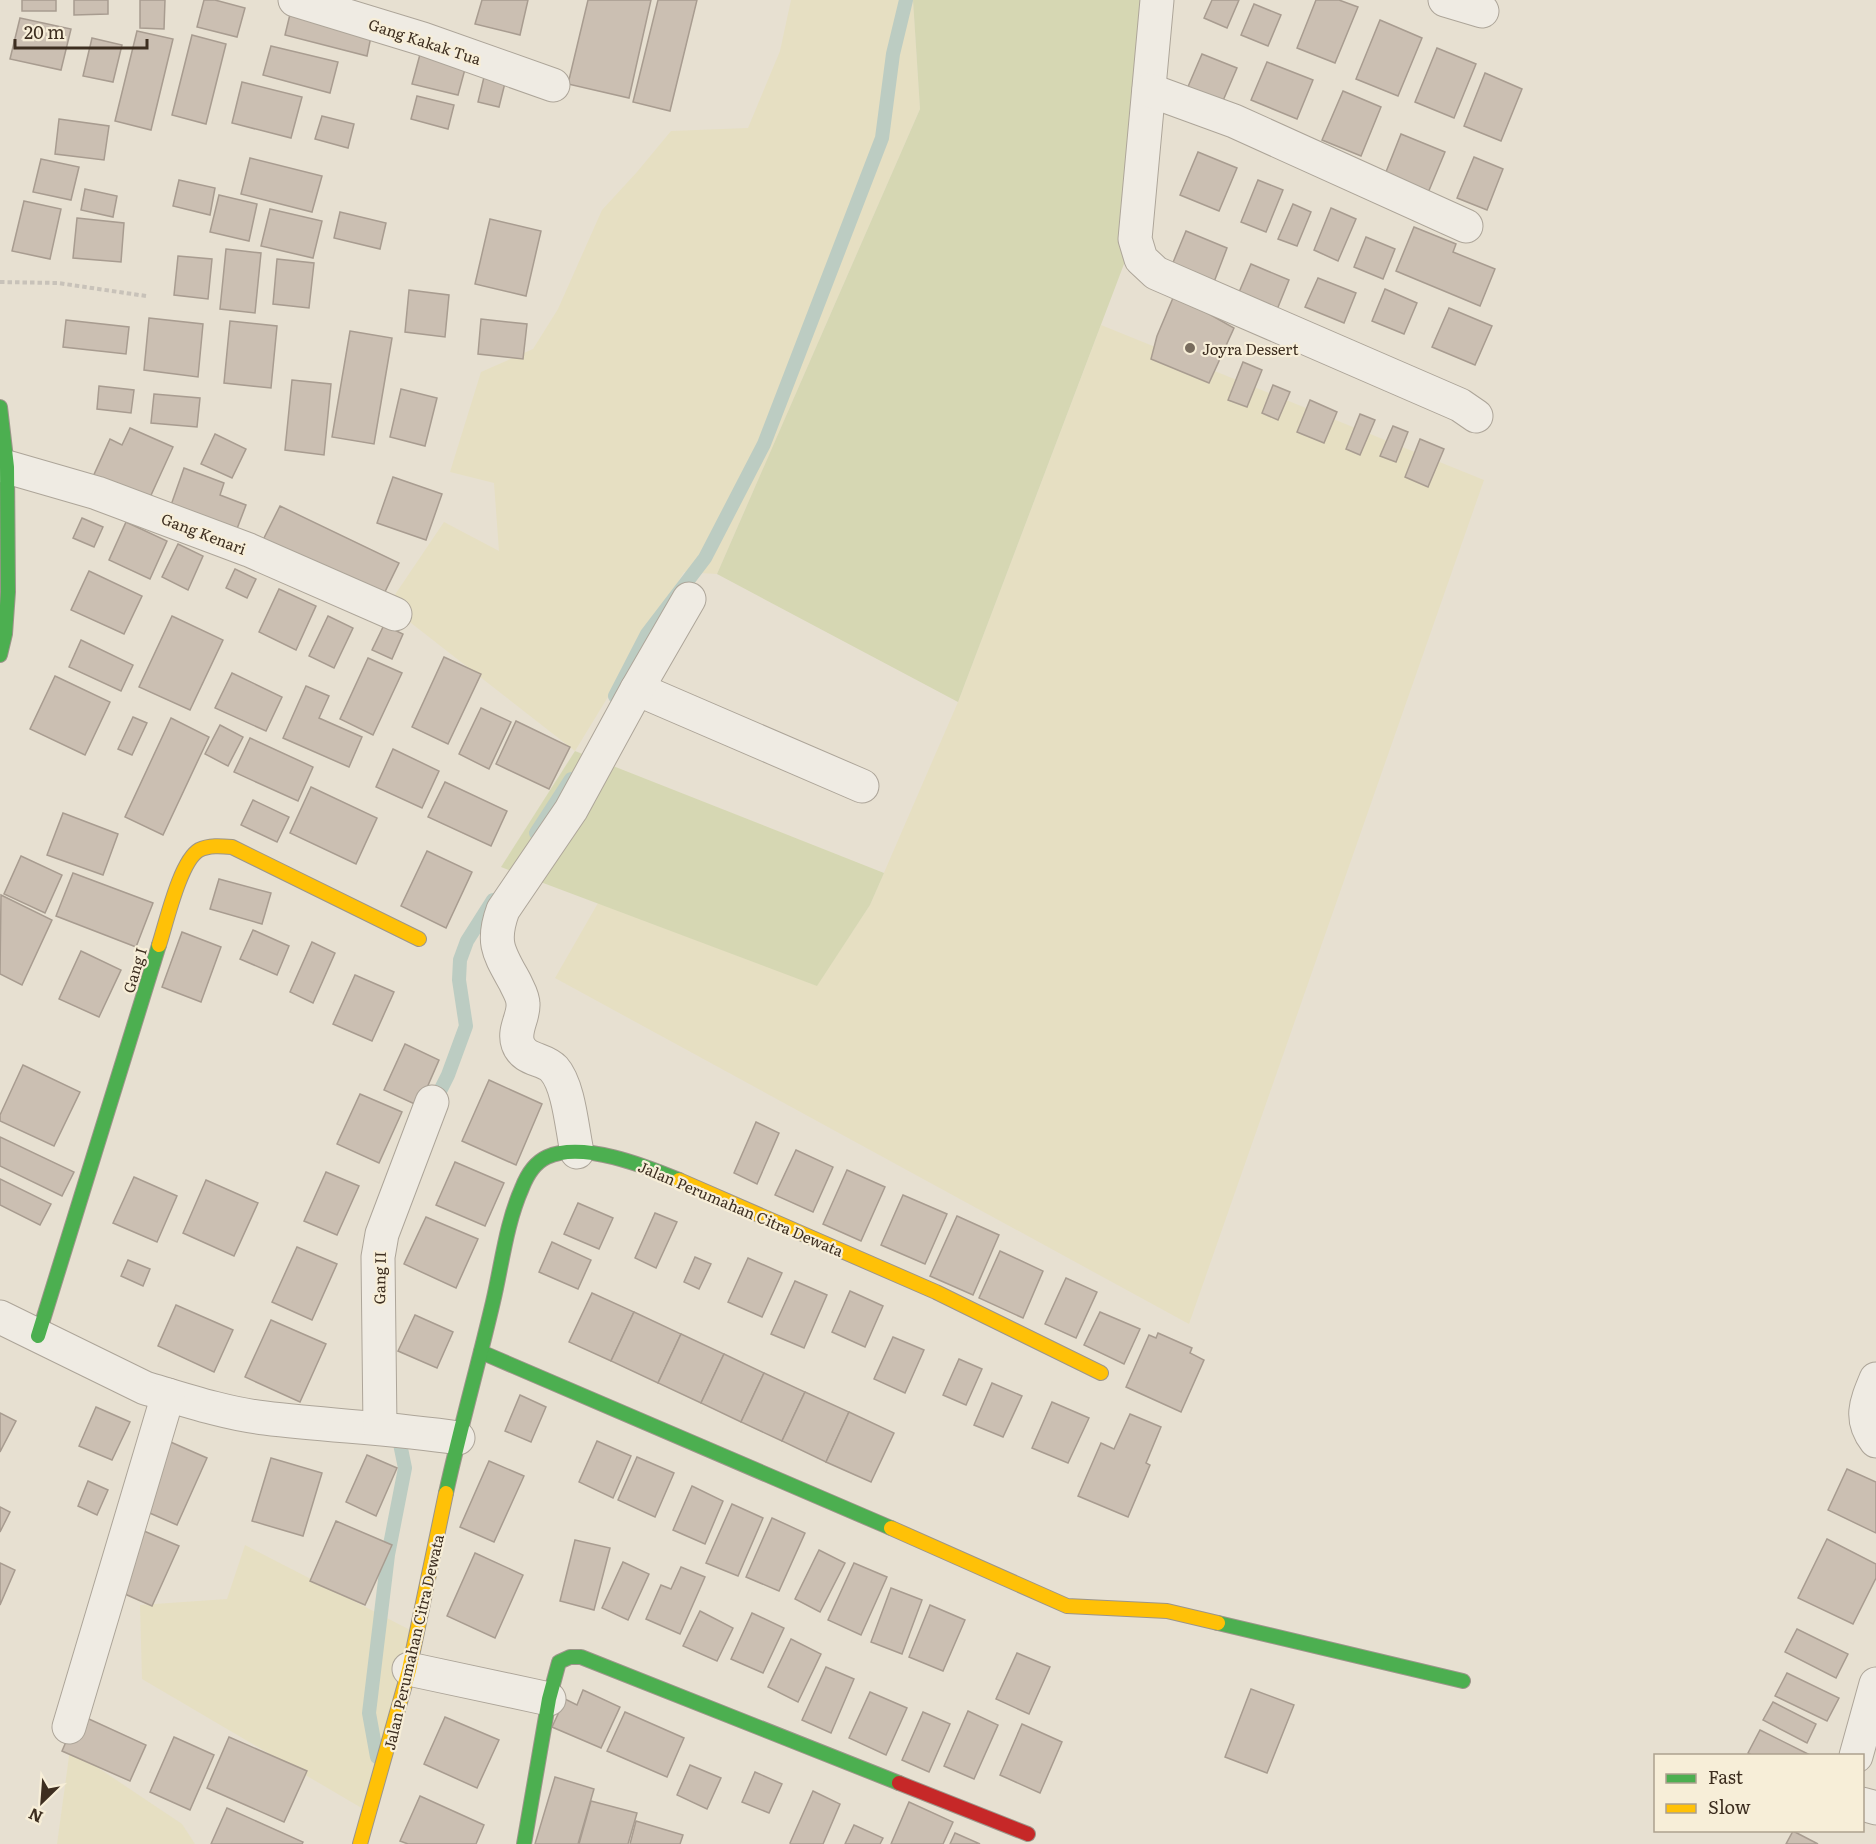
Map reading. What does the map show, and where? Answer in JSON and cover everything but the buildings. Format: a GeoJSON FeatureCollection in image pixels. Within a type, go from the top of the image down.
{"type":"FeatureCollection","features":[{"type":"Feature","properties":{"kind":"street","name":"Gang Kakak Tua"},"geometry":{"type":"LineString","coordinates":[[295,0],[423,39],[553,85]]}},
{"type":"Feature","properties":{"kind":"street"},"geometry":{"type":"LineString","coordinates":[[1156,0],[1135,239],[1141,259],[1156,273],[1460,405],[1476,416]]}},
{"type":"Feature","properties":{"kind":"street"},"geometry":{"type":"LineString","coordinates":[[1444,0],[1482,11]]}},
{"type":"Feature","properties":{"kind":"street"},"geometry":{"type":"LineString","coordinates":[[1149,90],[1234,122],[1466,226]]}},
{"type":"Feature","properties":{"kind":"street"},"geometry":{"type":"LineString","coordinates":[[0,406],[7,467],[8,591],[2,640]]}},
{"type":"Feature","properties":{"kind":"street","name":"Gang Kenari"},"geometry":{"type":"LineString","coordinates":[[7,467],[97,493],[249,550],[395,614]]}},
{"type":"Feature","properties":{"kind":"street"},"geometry":{"type":"LineString","coordinates":[[577,1152],[562,1080],[552,1067],[524,1054],[518,1044],[516,1034],[524,1005],[497,943],[496,927],[509,900],[571,810],[689,599]]}},
{"type":"Feature","properties":{"kind":"street"},"geometry":{"type":"LineString","coordinates":[[637,689],[862,786]]}},
{"type":"Feature","properties":{"kind":"street","name":"Gang I"},"geometry":{"type":"LineString","coordinates":[[38,1336],[177,887],[189,861],[198,850],[212,845],[232,847],[419,939]]}},
{"type":"Feature","properties":{"kind":"street","name":"Gang II"},"geometry":{"type":"LineString","coordinates":[[380,1428],[378,1257],[382,1234],[432,1102]]}},
{"type":"Feature","properties":{"kind":"street","name":"Jalan Perumahan Citra Dewata"},"geometry":{"type":"LineString","coordinates":[[360,1844],[410,1669],[458,1438],[520,1189],[536,1164],[554,1154],[577,1152],[611,1156],[652,1169],[936,1292],[1101,1373]]}},
{"type":"Feature","properties":{"kind":"street"},"geometry":{"type":"LineString","coordinates":[[0,1317],[145,1388],[168,1395],[263,1418],[380,1428],[458,1438]]}},
{"type":"Feature","properties":{"kind":"street"},"geometry":{"type":"LineString","coordinates":[[481,1352],[1067,1605],[1167,1611],[1463,1681]]}},
{"type":"Feature","properties":{"kind":"street"},"geometry":{"type":"LineString","coordinates":[[1876,1379],[1865,1412],[1866,1428],[1876,1441]]}},
{"type":"Feature","properties":{"kind":"street"},"geometry":{"type":"LineString","coordinates":[[69,1727],[168,1395]]}},
{"type":"Feature","properties":{"kind":"street"},"geometry":{"type":"LineString","coordinates":[[524,1844],[549,1699],[559,1662],[570,1657],[581,1657],[1028,1834]]}},
{"type":"Feature","properties":{"kind":"street"},"geometry":{"type":"LineString","coordinates":[[410,1669],[549,1699]]}},
{"type":"Feature","properties":{"kind":"street"},"geometry":{"type":"LineString","coordinates":[[1856,1754],[1876,1684]]}},
{"type":"Feature","properties":{"kind":"path"},"geometry":{"type":"LineString","coordinates":[[0,282],[58,283],[146,296]]}},
{"type":"Feature","properties":{"kind":"shaded area"},"geometry":{"type":"Polygon","coordinates":[[[791,0],[913,0],[920,109],[717,574],[684,572],[575,751],[388,605],[444,522],[499,551],[494,483],[450,472],[481,372],[533,349],[558,309],[602,210],[671,131],[748,128],[780,51],[791,0]]]}},
{"type":"Feature","properties":{"kind":"shaded area"},"geometry":{"type":"Polygon","coordinates":[[[1101,325],[1484,480],[1189,1324],[555,978],[598,903],[817,985],[870,905],[958,702],[1101,325]]]}},
{"type":"Feature","properties":{"kind":"shaded area"},"geometry":{"type":"Polygon","coordinates":[[[245,1545],[416,1633],[365,1810],[142,1679],[140,1605],[227,1599],[245,1545]]]}},
{"type":"Feature","properties":{"kind":"shaded area"},"geometry":{"type":"Polygon","coordinates":[[[70,1749],[182,1824],[195,1844],[57,1844],[70,1749]]]}},
{"type":"Feature","properties":{"kind":"green space"},"geometry":{"type":"Polygon","coordinates":[[[913,0],[1149,0],[1124,264],[958,702],[717,574],[920,109],[913,0]]]}},
{"type":"Feature","properties":{"kind":"green space"},"geometry":{"type":"Polygon","coordinates":[[[575,751],[884,873],[870,905],[817,986],[501,867],[575,751]]]}},
{"type":"Feature","properties":{"kind":"waterway"},"geometry":{"type":"LineString","coordinates":[[615,696],[647,634],[705,558],[764,444],[882,138],[893,54],[906,0]]}},
{"type":"Feature","properties":{"kind":"waterway"},"geometry":{"type":"LineString","coordinates":[[536,833],[571,779]]}},
{"type":"Feature","properties":{"kind":"waterway"},"geometry":{"type":"LineString","coordinates":[[433,1105],[448,1075],[466,1026],[459,980],[460,960],[467,941],[493,900]]}},
{"type":"Feature","properties":{"kind":"waterway"},"geometry":{"type":"LineString","coordinates":[[377,1757],[369,1713],[388,1555],[405,1468],[397,1429]]}},
{"type":"Feature","properties":{"kind":"traffic: fast"},"geometry":{"type":"LineString","coordinates":[[0,407],[7,467],[8,592],[5,634],[0,655]]}},
{"type":"Feature","properties":{"kind":"traffic: fast"},"geometry":{"type":"LineString","coordinates":[[38,1336],[159,945]]}},
{"type":"Feature","properties":{"kind":"traffic: fast"},"geometry":{"type":"LineString","coordinates":[[446,1493],[493,1302],[508,1230],[524,1183],[532,1170],[547,1157],[578,1152],[614,1157],[679,1180]]}},
{"type":"Feature","properties":{"kind":"traffic: fast"},"geometry":{"type":"LineString","coordinates":[[481,1352],[891,1528]]}},
{"type":"Feature","properties":{"kind":"traffic: fast"},"geometry":{"type":"LineString","coordinates":[[1218,1623],[1463,1681]]}},
{"type":"Feature","properties":{"kind":"traffic: fast"},"geometry":{"type":"LineString","coordinates":[[524,1844],[549,1699],[559,1662],[570,1657],[581,1657],[899,1783]]}},
{"type":"Feature","properties":{"kind":"traffic: slow"},"geometry":{"type":"LineString","coordinates":[[159,945],[174,894],[192,856],[199,850],[215,846],[232,847],[419,939]]}},
{"type":"Feature","properties":{"kind":"traffic: slow"},"geometry":{"type":"LineString","coordinates":[[679,1180],[936,1292],[1101,1373]]}},
{"type":"Feature","properties":{"kind":"traffic: slow"},"geometry":{"type":"LineString","coordinates":[[360,1844],[409,1670],[446,1493]]}},
{"type":"Feature","properties":{"kind":"traffic: slow"},"geometry":{"type":"LineString","coordinates":[[891,1528],[1067,1606],[1167,1611],[1218,1623]]}},
{"type":"Feature","properties":{"kind":"traffic: jam"},"geometry":{"type":"LineString","coordinates":[[899,1783],[1028,1834]]}},
{"type":"Feature","properties":{"kind":"place","name":"Joyra Dessert"},"geometry":{"type":"Point","coordinates":[1190,348]}}]}
